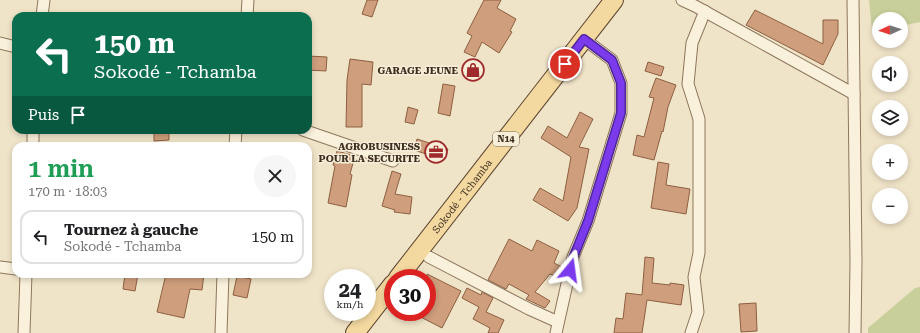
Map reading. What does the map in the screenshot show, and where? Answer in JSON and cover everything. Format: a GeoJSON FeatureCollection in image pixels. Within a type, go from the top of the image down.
{"type":"FeatureCollection","features":[{"type":"Feature","properties":{"kind":"main road","name":"Sokodé - Tchamba"},"geometry":{"type":"LineString","coordinates":[[405,269],[614,0]]}},
{"type":"Feature","properties":{"kind":"main road"},"geometry":{"type":"LineString","coordinates":[[355,333],[384,296]]}},
{"type":"Feature","properties":{"kind":"street"},"geometry":{"type":"LineString","coordinates":[[42,12],[44,0]]}},
{"type":"Feature","properties":{"kind":"street"},"geometry":{"type":"LineString","coordinates":[[247,12],[248,0]]}},
{"type":"Feature","properties":{"kind":"street"},"geometry":{"type":"LineString","coordinates":[[682,0],[705,11],[854,94]]}},
{"type":"Feature","properties":{"kind":"street"},"geometry":{"type":"LineString","coordinates":[[853,0],[856,262],[855,333]]}},
{"type":"Feature","properties":{"kind":"street"},"geometry":{"type":"LineString","coordinates":[[691,333],[698,312],[694,277],[699,253],[700,119],[688,84],[692,43],[705,11]]}},
{"type":"Feature","properties":{"kind":"street"},"geometry":{"type":"LineString","coordinates":[[556,333],[573,258],[588,221],[621,113],[621,83],[612,60],[584,39]]}},
{"type":"Feature","properties":{"kind":"street"},"geometry":{"type":"LineString","coordinates":[[0,43],[12,46]]}},
{"type":"Feature","properties":{"kind":"street"},"geometry":{"type":"LineString","coordinates":[[312,133],[393,162]]}},
{"type":"Feature","properties":{"kind":"street"},"geometry":{"type":"LineString","coordinates":[[429,257],[529,309],[558,322]]}},
{"type":"Feature","properties":{"kind":"street"},"geometry":{"type":"LineString","coordinates":[[0,267],[12,268]]}},
{"type":"Feature","properties":{"kind":"street"},"geometry":{"type":"LineString","coordinates":[[24,333],[26,278]]}},
{"type":"Feature","properties":{"kind":"street"},"geometry":{"type":"LineString","coordinates":[[221,333],[223,278]]}},
{"type":"Feature","properties":{"kind":"green space"},"geometry":{"type":"Polygon","coordinates":[[[869,0],[920,0],[920,22],[908,25],[908,12],[872,12],[872,31],[869,0]]]}},
{"type":"Feature","properties":{"kind":"green space"},"geometry":{"type":"Polygon","coordinates":[[[920,287],[920,333],[868,333],[868,328],[915,288],[920,287]]]}},
{"type":"Feature","properties":{"kind":"building"},"geometry":{"type":"Polygon","coordinates":[[[367,0],[378,0],[372,17],[362,14],[367,0]]]}},
{"type":"Feature","properties":{"kind":"building"},"geometry":{"type":"Polygon","coordinates":[[[484,0],[501,0],[497,8],[516,19],[510,31],[512,32],[499,53],[482,42],[475,57],[464,52],[472,36],[467,33],[484,0]]]}},
{"type":"Feature","properties":{"kind":"building"},"geometry":{"type":"Polygon","coordinates":[[[755,10],[823,44],[823,20],[838,20],[838,34],[823,65],[746,25],[755,10]]]}},
{"type":"Feature","properties":{"kind":"building"},"geometry":{"type":"Polygon","coordinates":[[[312,56],[327,57],[326,71],[312,70],[312,56]]]}},
{"type":"Feature","properties":{"kind":"building"},"geometry":{"type":"Polygon","coordinates":[[[350,59],[373,62],[371,85],[362,84],[362,127],[346,127],[347,80],[350,59]]]}},
{"type":"Feature","properties":{"kind":"building"},"geometry":{"type":"Polygon","coordinates":[[[648,62],[664,67],[661,76],[645,71],[648,62]]]}},
{"type":"Feature","properties":{"kind":"building"},"geometry":{"type":"Polygon","coordinates":[[[656,78],[676,85],[668,107],[663,132],[662,131],[654,160],[633,155],[637,135],[644,137],[654,98],[649,97],[656,78]]]}},
{"type":"Feature","properties":{"kind":"building"},"geometry":{"type":"Polygon","coordinates":[[[443,84],[455,86],[450,116],[438,113],[443,84]]]}},
{"type":"Feature","properties":{"kind":"building"},"geometry":{"type":"Polygon","coordinates":[[[408,107],[418,110],[414,124],[405,122],[408,107]]]}},
{"type":"Feature","properties":{"kind":"building"},"geometry":{"type":"Polygon","coordinates":[[[580,112],[593,119],[579,147],[589,149],[577,208],[568,221],[533,200],[540,188],[563,201],[571,157],[541,138],[548,126],[567,138],[580,112]]]}},
{"type":"Feature","properties":{"kind":"building"},"geometry":{"type":"Polygon","coordinates":[[[154,134],[169,134],[169,140],[154,141],[154,134]]]}},
{"type":"Feature","properties":{"kind":"building"},"geometry":{"type":"Polygon","coordinates":[[[417,139],[448,149],[444,160],[414,150],[417,139]]]}},
{"type":"Feature","properties":{"kind":"building"},"geometry":{"type":"Polygon","coordinates":[[[337,151],[355,156],[350,174],[352,175],[346,207],[328,203],[335,166],[333,165],[337,151]]]}},
{"type":"Feature","properties":{"kind":"building"},"geometry":{"type":"Polygon","coordinates":[[[658,162],[669,164],[666,185],[690,189],[686,214],[651,208],[658,162]]]}},
{"type":"Feature","properties":{"kind":"building"},"geometry":{"type":"Polygon","coordinates":[[[392,171],[401,174],[395,194],[412,197],[410,214],[394,212],[395,210],[382,206],[392,171]]]}},
{"type":"Feature","properties":{"kind":"building"},"geometry":{"type":"Polygon","coordinates":[[[509,239],[532,251],[537,240],[559,251],[554,263],[562,267],[557,277],[550,274],[535,292],[550,301],[545,308],[526,299],[529,295],[509,284],[506,289],[488,280],[509,239]]]}},
{"type":"Feature","properties":{"kind":"building"},"geometry":{"type":"Polygon","coordinates":[[[645,257],[654,258],[652,283],[684,285],[681,305],[647,300],[642,333],[614,333],[616,318],[623,319],[626,293],[642,295],[645,257]]]}},
{"type":"Feature","properties":{"kind":"building"},"geometry":{"type":"Polygon","coordinates":[[[124,278],[137,278],[135,291],[123,289],[124,278]]]}},
{"type":"Feature","properties":{"kind":"building"},"geometry":{"type":"Polygon","coordinates":[[[165,278],[204,278],[202,290],[190,289],[184,318],[157,312],[165,278]]]}},
{"type":"Feature","properties":{"kind":"building"},"geometry":{"type":"Polygon","coordinates":[[[237,278],[251,279],[247,298],[233,295],[237,278]]]}},
{"type":"Feature","properties":{"kind":"building"},"geometry":{"type":"Polygon","coordinates":[[[436,278],[461,291],[442,328],[428,321],[436,321],[436,278]]]}},
{"type":"Feature","properties":{"kind":"building"},"geometry":{"type":"Polygon","coordinates":[[[467,288],[481,295],[482,292],[493,298],[486,312],[504,320],[498,333],[488,333],[490,328],[473,319],[479,307],[462,298],[467,288]]]}},
{"type":"Feature","properties":{"kind":"building"},"geometry":{"type":"Polygon","coordinates":[[[756,303],[757,331],[741,332],[739,304],[756,303]]]}},
{"type":"Feature","properties":{"kind":"place","name":"GARAGE JEUNE"},"geometry":{"type":"Point","coordinates":[473,70]}},
{"type":"Feature","properties":{"kind":"place","name":"AGROBUSINESS POUR LA SECURITE"},"geometry":{"type":"Point","coordinates":[436,152]}},
{"type":"Feature","properties":{"kind":"route"},"geometry":{"type":"LineString","coordinates":[[565,64],[584,39],[612,60],[621,83],[621,113],[588,221],[573,258],[570,270]]}}]}
